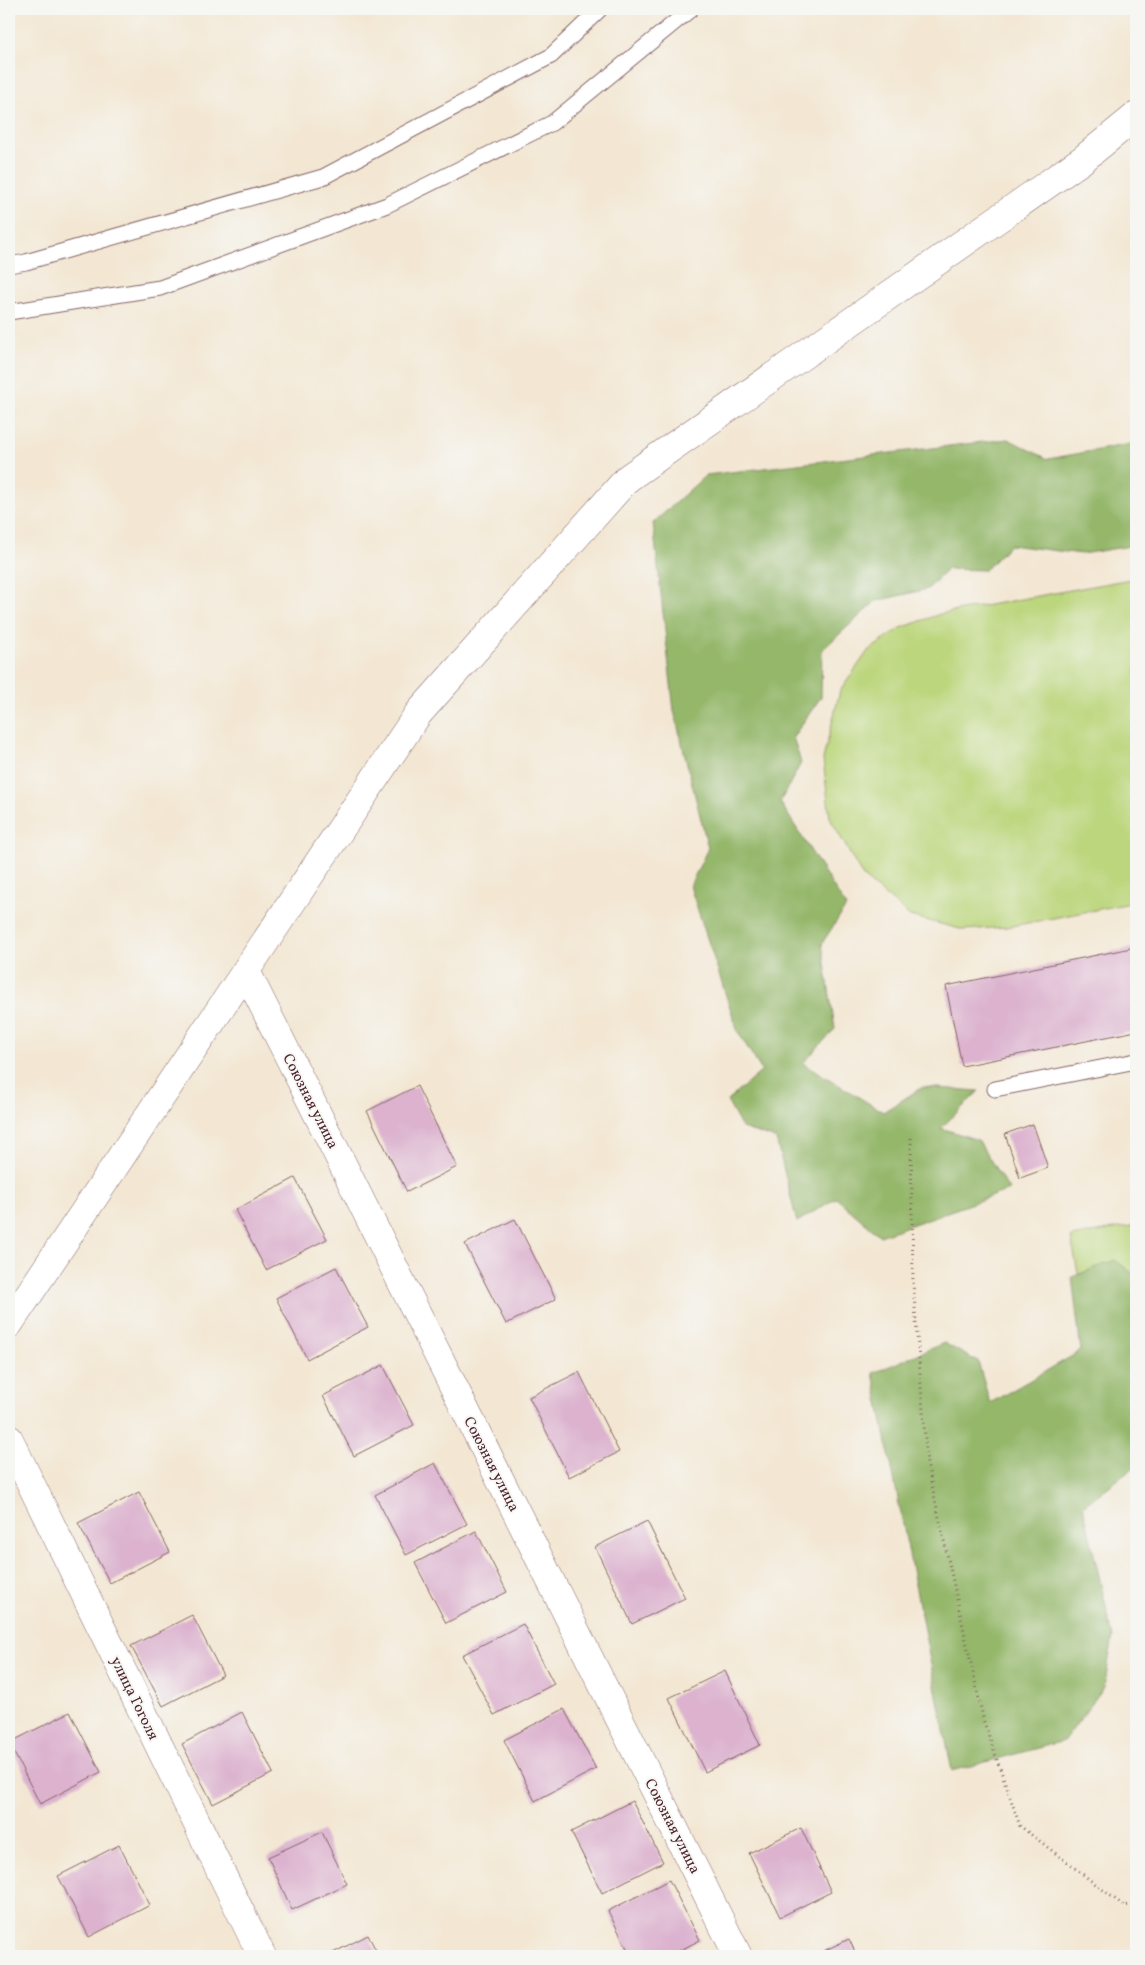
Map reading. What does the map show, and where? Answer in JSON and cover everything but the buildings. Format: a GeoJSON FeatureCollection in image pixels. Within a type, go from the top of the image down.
{"type":"FeatureCollection","features":[{"type":"Feature","properties":{"kind":"street"},"geometry":{"type":"LineString","coordinates":[[9,1324],[418,714],[628,478],[1082,160],[1136,116]]}},
{"type":"Feature","properties":{"kind":"street","name":"Союзная улица"},"geometry":{"type":"LineString","coordinates":[[246,971],[738,1956]]}},
{"type":"Feature","properties":{"kind":"street","name":"улица Гоголя"},"geometry":{"type":"LineString","coordinates":[[9,1439],[262,1956]]}},
{"type":"Feature","properties":{"kind":"lane"},"geometry":{"type":"LineString","coordinates":[[9,264],[26,262],[323,177],[551,56],[600,9]]}},
{"type":"Feature","properties":{"kind":"lane"},"geometry":{"type":"LineString","coordinates":[[9,312],[160,288],[387,205],[552,123],[692,9]]}},
{"type":"Feature","properties":{"kind":"lane"},"geometry":{"type":"LineString","coordinates":[[995,1090],[1136,1061]]}},
{"type":"Feature","properties":{"kind":"path"},"geometry":{"type":"LineString","coordinates":[[911,1138],[913,1282],[927,1464],[984,1722],[1020,1826],[1124,1906],[1136,1904]]}},
{"type":"Feature","properties":{"kind":"green space"},"geometry":{"type":"Polygon","coordinates":[[[1008,439],[1048,459],[1136,443],[1136,545],[1082,554],[1010,545],[985,570],[948,569],[928,589],[876,601],[822,650],[821,697],[793,737],[801,763],[780,802],[846,907],[822,943],[835,1029],[803,1063],[883,1112],[923,1087],[979,1091],[941,1128],[978,1140],[1009,1190],[880,1236],[836,1198],[797,1222],[776,1139],[742,1128],[727,1101],[762,1071],[738,1032],[690,886],[708,848],[674,711],[653,523],[706,475],[1008,439]]]}},
{"type":"Feature","properties":{"kind":"green space"},"geometry":{"type":"Polygon","coordinates":[[[1136,578],[1136,902],[1007,927],[964,930],[910,916],[863,877],[830,818],[823,759],[840,691],[868,651],[901,628],[940,614],[1136,578]]]}},
{"type":"Feature","properties":{"kind":"green space"},"geometry":{"type":"Polygon","coordinates":[[[1136,1225],[1136,1326],[1090,1335],[1071,1237],[1136,1225]]]}},
{"type":"Feature","properties":{"kind":"green space"},"geometry":{"type":"Polygon","coordinates":[[[1115,1260],[1136,1276],[1136,1466],[1083,1506],[1113,1637],[1104,1687],[1064,1741],[952,1771],[873,1373],[944,1343],[978,1362],[990,1403],[1081,1351],[1072,1277],[1115,1260]]]}}]}
